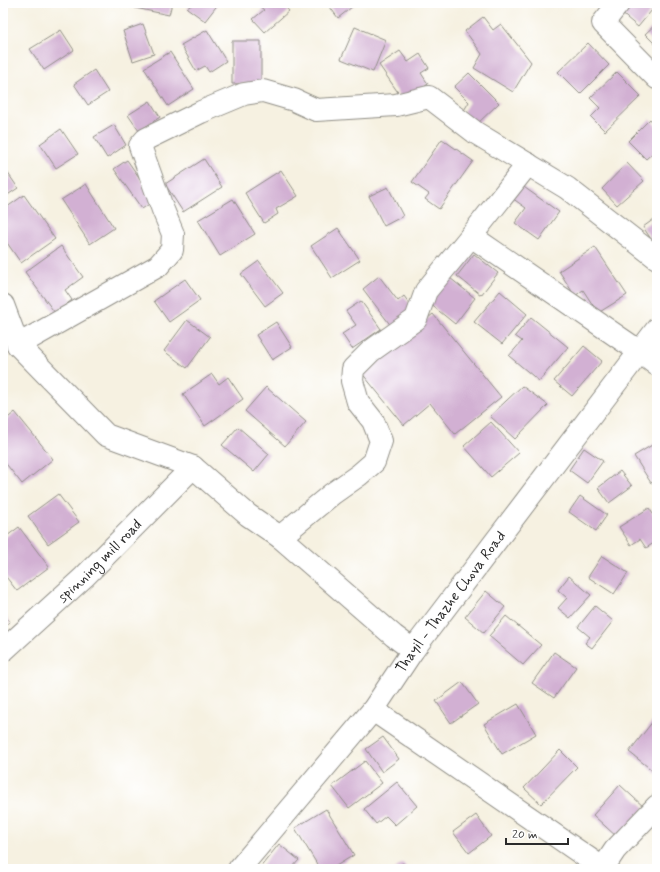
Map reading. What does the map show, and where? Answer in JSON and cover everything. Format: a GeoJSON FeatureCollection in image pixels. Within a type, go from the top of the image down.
{"type":"FeatureCollection","features":[{"type":"Feature","properties":{"kind":"street"},"geometry":{"type":"LineString","coordinates":[[619,3],[603,24],[657,78]]}},
{"type":"Feature","properties":{"kind":"street"},"geometry":{"type":"LineString","coordinates":[[18,345],[158,266],[172,250],[172,234],[140,146],[146,139],[201,112],[244,94],[263,92],[294,100],[316,110],[396,105],[429,98],[476,133],[567,188],[657,258]]}},
{"type":"Feature","properties":{"kind":"street"},"geometry":{"type":"LineString","coordinates":[[280,537],[374,462],[381,441],[373,420],[358,402],[352,381],[353,369],[371,351],[416,319],[426,291],[528,164]]}},
{"type":"Feature","properties":{"kind":"street"},"geometry":{"type":"LineString","coordinates":[[471,236],[649,359]]}},
{"type":"Feature","properties":{"kind":"street"},"geometry":{"type":"LineString","coordinates":[[3,305],[18,345],[106,435],[192,467],[248,514],[280,537],[394,636],[413,650]]}},
{"type":"Feature","properties":{"kind":"street","name":"Thayil - Thazhe Chova Road"},"geometry":{"type":"LineString","coordinates":[[239,869],[373,710],[413,650],[649,359],[657,330]]}},
{"type":"Feature","properties":{"kind":"street","name":"spinning mill road"},"geometry":{"type":"LineString","coordinates":[[3,651],[84,577],[192,467]]}},
{"type":"Feature","properties":{"kind":"street"},"geometry":{"type":"LineString","coordinates":[[373,710],[604,869],[615,850],[657,806]]}},
{"type":"Feature","properties":{"kind":"building"},"geometry":{"type":"Polygon","coordinates":[[[136,3],[172,3],[169,15],[135,8],[136,3]]]}},
{"type":"Feature","properties":{"kind":"building"},"geometry":{"type":"Polygon","coordinates":[[[192,3],[219,3],[205,21],[187,8],[193,4],[192,3]]]}},
{"type":"Feature","properties":{"kind":"building"},"geometry":{"type":"Polygon","coordinates":[[[260,3],[282,3],[289,11],[265,32],[253,19],[264,10],[258,5],[260,3]]]}},
{"type":"Feature","properties":{"kind":"building"},"geometry":{"type":"Polygon","coordinates":[[[327,3],[357,3],[338,18],[327,3]]]}},
{"type":"Feature","properties":{"kind":"building"},"geometry":{"type":"Polygon","coordinates":[[[629,3],[657,4],[638,27],[621,13],[629,3]]]}},
{"type":"Feature","properties":{"kind":"building"},"geometry":{"type":"Polygon","coordinates":[[[483,17],[493,30],[501,24],[531,62],[513,92],[474,68],[482,54],[465,31],[483,17]]]}},
{"type":"Feature","properties":{"kind":"building"},"geometry":{"type":"Polygon","coordinates":[[[657,23],[657,46],[645,34],[657,23]]]}},
{"type":"Feature","properties":{"kind":"building"},"geometry":{"type":"Polygon","coordinates":[[[143,24],[154,54],[133,61],[123,31],[143,24]]]}},
{"type":"Feature","properties":{"kind":"building"},"geometry":{"type":"Polygon","coordinates":[[[355,27],[386,40],[373,72],[341,59],[355,27]]]}},
{"type":"Feature","properties":{"kind":"building"},"geometry":{"type":"Polygon","coordinates":[[[61,30],[74,50],[44,70],[30,49],[61,30]]]}},
{"type":"Feature","properties":{"kind":"building"},"geometry":{"type":"Polygon","coordinates":[[[207,30],[226,61],[209,72],[205,66],[196,71],[181,45],[207,30]]]}},
{"type":"Feature","properties":{"kind":"building"},"geometry":{"type":"Polygon","coordinates":[[[232,41],[261,41],[261,83],[232,84],[232,41]]]}},
{"type":"Feature","properties":{"kind":"building"},"geometry":{"type":"Polygon","coordinates":[[[588,43],[609,65],[580,94],[558,72],[588,43]]]}},
{"type":"Feature","properties":{"kind":"building"},"geometry":{"type":"Polygon","coordinates":[[[400,51],[408,62],[420,54],[429,68],[421,73],[428,84],[404,101],[379,65],[400,51]]]}},
{"type":"Feature","properties":{"kind":"building"},"geometry":{"type":"Polygon","coordinates":[[[170,52],[194,89],[168,106],[144,68],[170,52]]]}},
{"type":"Feature","properties":{"kind":"building"},"geometry":{"type":"Polygon","coordinates":[[[94,70],[108,92],[88,105],[74,84],[94,70]]]}},
{"type":"Feature","properties":{"kind":"building"},"geometry":{"type":"Polygon","coordinates":[[[617,72],[641,96],[605,131],[591,117],[600,108],[590,98],[617,72]]]}},
{"type":"Feature","properties":{"kind":"building"},"geometry":{"type":"Polygon","coordinates":[[[469,73],[499,103],[476,125],[463,112],[469,102],[454,87],[469,73]]]}},
{"type":"Feature","properties":{"kind":"building"},"geometry":{"type":"Polygon","coordinates":[[[150,101],[160,117],[139,131],[128,115],[150,101]]]}},
{"type":"Feature","properties":{"kind":"building"},"geometry":{"type":"Polygon","coordinates":[[[650,119],[657,127],[657,149],[646,159],[628,141],[650,119]]]}},
{"type":"Feature","properties":{"kind":"building"},"geometry":{"type":"Polygon","coordinates":[[[114,125],[126,145],[107,158],[94,137],[114,125]]]}},
{"type":"Feature","properties":{"kind":"building"},"geometry":{"type":"Polygon","coordinates":[[[61,129],[78,154],[56,168],[40,144],[61,129]]]}},
{"type":"Feature","properties":{"kind":"building"},"geometry":{"type":"Polygon","coordinates":[[[442,139],[473,161],[439,209],[425,199],[429,194],[412,182],[442,139]]]}},
{"type":"Feature","properties":{"kind":"building"},"geometry":{"type":"Polygon","coordinates":[[[204,159],[222,187],[183,212],[165,184],[204,159]]]}},
{"type":"Feature","properties":{"kind":"building"},"geometry":{"type":"Polygon","coordinates":[[[127,160],[155,200],[142,209],[114,169],[127,160]]]}},
{"type":"Feature","properties":{"kind":"building"},"geometry":{"type":"Polygon","coordinates":[[[627,163],[644,181],[617,205],[602,189],[627,163]]]}},
{"type":"Feature","properties":{"kind":"building"},"geometry":{"type":"Polygon","coordinates":[[[3,166],[18,188],[3,198],[3,166]]]}},
{"type":"Feature","properties":{"kind":"building"},"geometry":{"type":"Polygon","coordinates":[[[281,170],[298,196],[276,209],[278,214],[264,223],[245,193],[281,170]]]}},
{"type":"Feature","properties":{"kind":"building"},"geometry":{"type":"Polygon","coordinates":[[[86,184],[114,228],[90,244],[61,200],[86,184]]]}},
{"type":"Feature","properties":{"kind":"building"},"geometry":{"type":"Polygon","coordinates":[[[521,185],[559,212],[539,240],[515,223],[526,208],[512,198],[521,185]]]}},
{"type":"Feature","properties":{"kind":"building"},"geometry":{"type":"Polygon","coordinates":[[[388,187],[403,216],[384,226],[369,196],[388,187]]]}},
{"type":"Feature","properties":{"kind":"building"},"geometry":{"type":"Polygon","coordinates":[[[24,195],[55,239],[21,263],[3,237],[3,210],[24,195]]]}},
{"type":"Feature","properties":{"kind":"building"},"geometry":{"type":"Polygon","coordinates":[[[233,199],[255,234],[220,256],[198,220],[233,199]]]}},
{"type":"Feature","properties":{"kind":"building"},"geometry":{"type":"Polygon","coordinates":[[[657,217],[657,248],[643,227],[657,217]]]}},
{"type":"Feature","properties":{"kind":"building"},"geometry":{"type":"Polygon","coordinates":[[[338,228],[360,260],[332,278],[311,246],[338,228]]]}},
{"type":"Feature","properties":{"kind":"building"},"geometry":{"type":"Polygon","coordinates":[[[61,246],[83,277],[65,290],[72,300],[55,313],[25,272],[61,246]]]}},
{"type":"Feature","properties":{"kind":"building"},"geometry":{"type":"Polygon","coordinates":[[[595,247],[627,295],[598,313],[583,290],[575,296],[559,271],[595,247]]]}},
{"type":"Feature","properties":{"kind":"building"},"geometry":{"type":"Polygon","coordinates":[[[474,254],[498,273],[481,295],[457,276],[474,254]]]}},
{"type":"Feature","properties":{"kind":"building"},"geometry":{"type":"Polygon","coordinates":[[[259,261],[283,293],[265,306],[241,274],[259,261]]]}},
{"type":"Feature","properties":{"kind":"building"},"geometry":{"type":"Polygon","coordinates":[[[379,276],[398,301],[404,296],[414,310],[392,327],[363,289],[379,276]]]}},
{"type":"Feature","properties":{"kind":"building"},"geometry":{"type":"Polygon","coordinates":[[[450,278],[475,298],[455,324],[429,303],[450,278]]]}},
{"type":"Feature","properties":{"kind":"building"},"geometry":{"type":"Polygon","coordinates":[[[185,279],[200,300],[169,322],[154,301],[185,279]]]}},
{"type":"Feature","properties":{"kind":"building"},"geometry":{"type":"Polygon","coordinates":[[[500,291],[527,314],[502,344],[474,322],[500,291]]]}},
{"type":"Feature","properties":{"kind":"building"},"geometry":{"type":"Polygon","coordinates":[[[361,301],[381,329],[352,349],[342,334],[356,325],[346,311],[361,301]]]}},
{"type":"Feature","properties":{"kind":"building"},"geometry":{"type":"Polygon","coordinates":[[[433,314],[501,397],[455,434],[430,403],[404,425],[361,372],[433,314]]]}},
{"type":"Feature","properties":{"kind":"building"},"geometry":{"type":"Polygon","coordinates":[[[531,317],[568,347],[539,381],[509,356],[522,341],[515,336],[531,317]]]}},
{"type":"Feature","properties":{"kind":"building"},"geometry":{"type":"Polygon","coordinates":[[[187,320],[210,337],[187,368],[164,351],[187,320]]]}},
{"type":"Feature","properties":{"kind":"building"},"geometry":{"type":"Polygon","coordinates":[[[276,322],[292,347],[272,360],[256,335],[276,322]]]}},
{"type":"Feature","properties":{"kind":"building"},"geometry":{"type":"Polygon","coordinates":[[[584,346],[602,361],[572,396],[554,381],[584,346]]]}},
{"type":"Feature","properties":{"kind":"building"},"geometry":{"type":"Polygon","coordinates":[[[212,374],[219,384],[228,377],[243,399],[205,426],[183,394],[212,374]]]}},
{"type":"Feature","properties":{"kind":"building"},"geometry":{"type":"Polygon","coordinates":[[[522,386],[548,405],[515,439],[490,416],[522,386]]]}},
{"type":"Feature","properties":{"kind":"building"},"geometry":{"type":"Polygon","coordinates":[[[266,387],[306,422],[285,446],[245,411],[266,387]]]}},
{"type":"Feature","properties":{"kind":"building"},"geometry":{"type":"Polygon","coordinates":[[[15,412],[53,459],[22,484],[3,460],[3,422],[15,412]]]}},
{"type":"Feature","properties":{"kind":"building"},"geometry":{"type":"Polygon","coordinates":[[[491,422],[519,453],[491,477],[464,446],[491,422]]]}},
{"type":"Feature","properties":{"kind":"building"},"geometry":{"type":"Polygon","coordinates":[[[238,427],[269,454],[254,472],[222,445],[238,427]]]}},
{"type":"Feature","properties":{"kind":"building"},"geometry":{"type":"Polygon","coordinates":[[[657,442],[657,480],[651,483],[634,456],[657,442]]]}},
{"type":"Feature","properties":{"kind":"building"},"geometry":{"type":"Polygon","coordinates":[[[584,448],[603,461],[587,483],[569,470],[584,448]]]}},
{"type":"Feature","properties":{"kind":"building"},"geometry":{"type":"Polygon","coordinates":[[[620,471],[632,486],[609,503],[598,488],[620,471]]]}},
{"type":"Feature","properties":{"kind":"building"},"geometry":{"type":"Polygon","coordinates":[[[58,494],[79,522],[48,544],[28,516],[58,494]]]}},
{"type":"Feature","properties":{"kind":"building"},"geometry":{"type":"Polygon","coordinates":[[[580,496],[607,515],[596,531],[569,512],[580,496]]]}},
{"type":"Feature","properties":{"kind":"building"},"geometry":{"type":"Polygon","coordinates":[[[649,508],[657,520],[657,548],[654,543],[646,548],[640,539],[631,545],[619,527],[649,508]]]}},
{"type":"Feature","properties":{"kind":"building"},"geometry":{"type":"Polygon","coordinates":[[[19,527],[49,567],[17,591],[3,573],[3,539],[19,527]]]}},
{"type":"Feature","properties":{"kind":"building"},"geometry":{"type":"Polygon","coordinates":[[[602,556],[628,573],[614,594],[588,577],[602,556]]]}},
{"type":"Feature","properties":{"kind":"building"},"geometry":{"type":"Polygon","coordinates":[[[569,576],[591,595],[570,618],[558,608],[567,598],[558,590],[569,576]]]}},
{"type":"Feature","properties":{"kind":"building"},"geometry":{"type":"Polygon","coordinates":[[[486,591],[505,607],[484,633],[465,617],[486,591]]]}},
{"type":"Feature","properties":{"kind":"building"},"geometry":{"type":"Polygon","coordinates":[[[595,606],[613,621],[592,648],[585,643],[590,637],[578,627],[595,606]]]}},
{"type":"Feature","properties":{"kind":"building"},"geometry":{"type":"Polygon","coordinates":[[[3,613],[10,622],[3,628],[3,613]]]}},
{"type":"Feature","properties":{"kind":"building"},"geometry":{"type":"Polygon","coordinates":[[[506,616],[541,645],[523,665],[489,636],[506,616]]]}},
{"type":"Feature","properties":{"kind":"building"},"geometry":{"type":"Polygon","coordinates":[[[554,652],[576,667],[554,698],[532,683],[554,652]]]}},
{"type":"Feature","properties":{"kind":"building"},"geometry":{"type":"Polygon","coordinates":[[[462,682],[478,704],[451,723],[436,701],[462,682]]]}},
{"type":"Feature","properties":{"kind":"building"},"geometry":{"type":"Polygon","coordinates":[[[518,704],[536,734],[502,754],[484,724],[518,704]]]}},
{"type":"Feature","properties":{"kind":"building"},"geometry":{"type":"Polygon","coordinates":[[[657,716],[657,774],[629,752],[657,716]]]}},
{"type":"Feature","properties":{"kind":"building"},"geometry":{"type":"Polygon","coordinates":[[[383,737],[399,759],[382,772],[366,749],[383,737]]]}},
{"type":"Feature","properties":{"kind":"building"},"geometry":{"type":"Polygon","coordinates":[[[560,750],[577,767],[541,804],[524,788],[560,750]]]}},
{"type":"Feature","properties":{"kind":"building"},"geometry":{"type":"Polygon","coordinates":[[[365,761],[382,783],[349,808],[332,786],[365,761]]]}},
{"type":"Feature","properties":{"kind":"building"},"geometry":{"type":"Polygon","coordinates":[[[397,782],[417,806],[395,825],[386,816],[376,824],[364,809],[397,782]]]}},
{"type":"Feature","properties":{"kind":"building"},"geometry":{"type":"Polygon","coordinates":[[[620,785],[645,808],[618,838],[593,815],[620,785]]]}},
{"type":"Feature","properties":{"kind":"building"},"geometry":{"type":"Polygon","coordinates":[[[326,809],[354,855],[331,869],[320,869],[295,828],[326,809]]]}},
{"type":"Feature","properties":{"kind":"building"},"geometry":{"type":"Polygon","coordinates":[[[476,815],[491,836],[469,853],[453,832],[476,815]]]}},
{"type":"Feature","properties":{"kind":"building"},"geometry":{"type":"Polygon","coordinates":[[[279,844],[299,860],[291,869],[259,869],[279,844]]]}},
{"type":"Feature","properties":{"kind":"building"},"geometry":{"type":"Polygon","coordinates":[[[403,863],[407,869],[395,869],[403,863]]]}}]}
